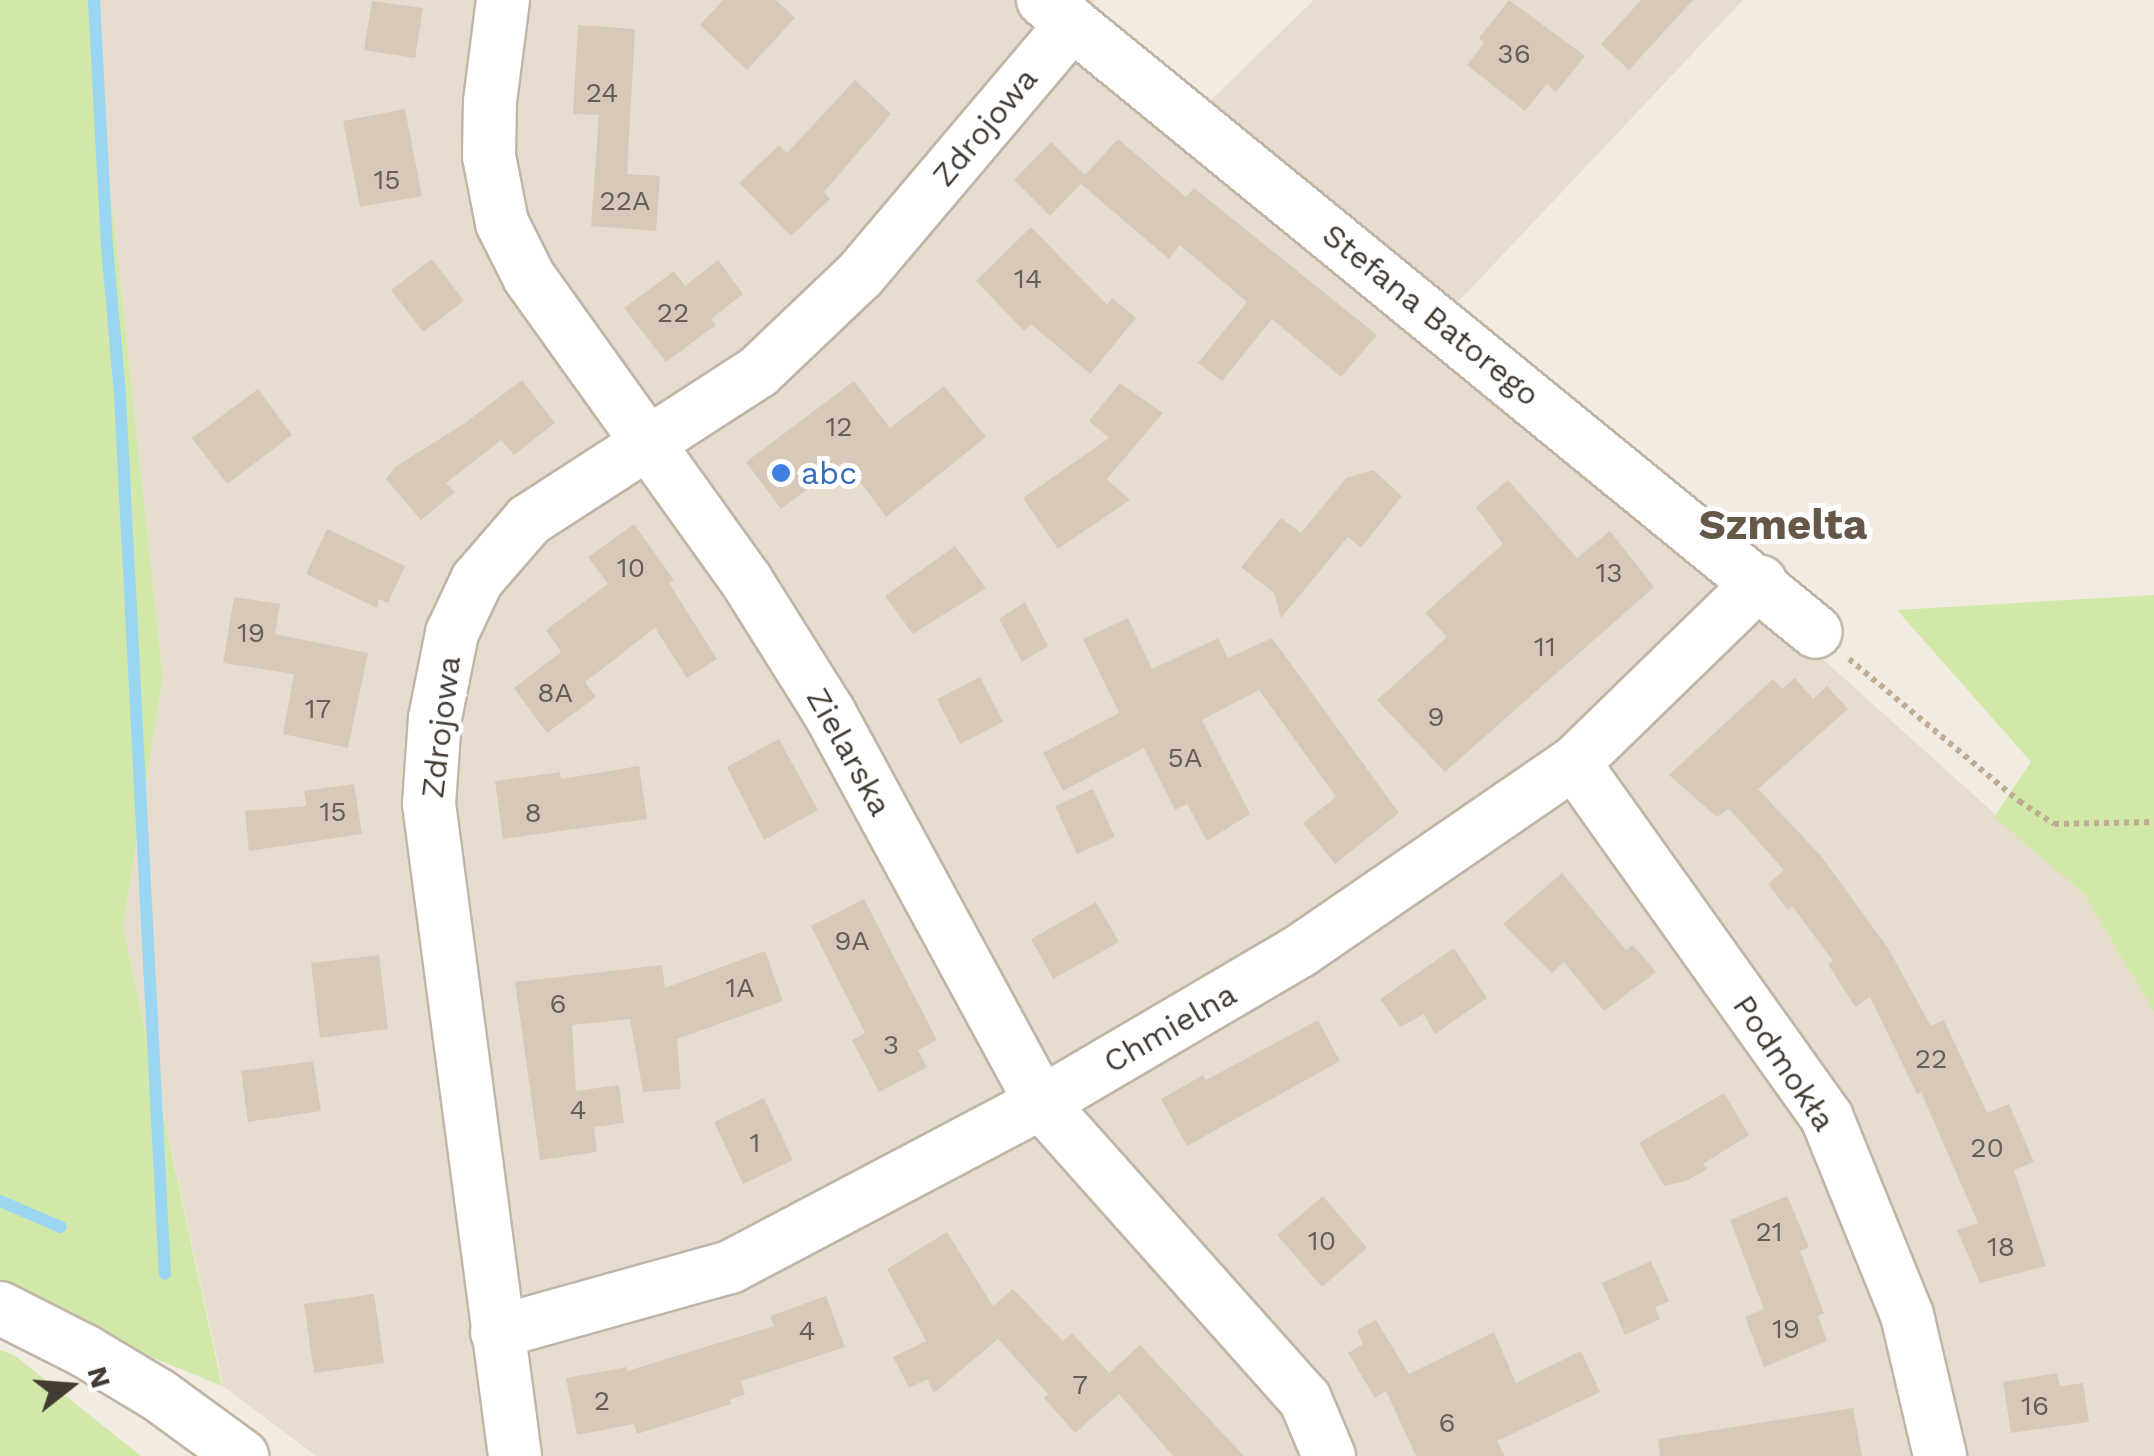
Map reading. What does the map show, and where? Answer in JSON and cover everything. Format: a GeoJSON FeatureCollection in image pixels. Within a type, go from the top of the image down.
{"type":"FeatureCollection","features":[{"type":"Feature","properties":{"kind":"street","name":"Zielarska"},"geometry":{"type":"LineString","coordinates":[[503,0],[490,102],[488,156],[502,223],[529,276],[746,580],[830,714],[1041,1103],[1304,1399],[1330,1456]]}},
{"type":"Feature","properties":{"kind":"street","name":"Zdrojowa"},"geometry":{"type":"LineString","coordinates":[[514,1456],[430,804],[435,718],[452,633],[476,580],[530,520],[758,372],[860,274],[1057,12]]}},
{"type":"Feature","properties":{"kind":"street","name":"Stefana Batorego"},"geometry":{"type":"LineString","coordinates":[[1057,12],[1760,582],[1816,632]]}},
{"type":"Feature","properties":{"kind":"street","name":"Chmielna"},"geometry":{"type":"LineString","coordinates":[[498,1332],[730,1266],[1041,1103],[1300,951],[1574,762],[1760,582]]}},
{"type":"Feature","properties":{"kind":"street","name":"Podmokła"},"geometry":{"type":"LineString","coordinates":[[1574,762],[1827,1118],[1907,1316],[1940,1456]]}},
{"type":"Feature","properties":{"kind":"street"},"geometry":{"type":"LineString","coordinates":[[0,1308],[85,1351],[160,1396],[242,1456]]}},
{"type":"Feature","properties":{"kind":"path"},"geometry":{"type":"LineString","coordinates":[[1816,632],[2019,801],[2054,824],[2154,822]]}},
{"type":"Feature","properties":{"kind":"shaded area"},"geometry":{"type":"Polygon","coordinates":[[[90,0],[1096,0],[1090,7],[1207,104],[1314,0],[1743,0],[1426,336],[1816,653],[2083,893],[2154,1012],[2154,1456],[316,1456],[223,1386],[123,927],[163,677],[90,0]]]}},
{"type":"Feature","properties":{"kind":"green space"},"geometry":{"type":"Polygon","coordinates":[[[0,0],[90,0],[163,677],[123,927],[222,1386],[0,1295],[0,0]]]}},
{"type":"Feature","properties":{"kind":"green space"},"geometry":{"type":"Polygon","coordinates":[[[2154,595],[2154,1012],[2083,893],[1994,817],[2031,762],[1897,610],[2154,595]]]}},
{"type":"Feature","properties":{"kind":"green space"},"geometry":{"type":"Polygon","coordinates":[[[0,1350],[14,1355],[141,1456],[0,1456],[0,1350]]]}},
{"type":"Feature","properties":{"kind":"building"},"geometry":{"type":"Polygon","coordinates":[[[723,0],[776,0],[795,18],[747,70],[700,25],[723,0]]]}},
{"type":"Feature","properties":{"kind":"building"},"geometry":{"type":"Polygon","coordinates":[[[1509,0],[1585,56],[1556,92],[1547,84],[1525,111],[1467,65],[1484,43],[1479,38],[1509,0]]]}},
{"type":"Feature","properties":{"kind":"building"},"geometry":{"type":"Polygon","coordinates":[[[1641,0],[1693,0],[1629,70],[1601,44],[1641,0]]]}},
{"type":"Feature","properties":{"kind":"building"},"geometry":{"type":"Polygon","coordinates":[[[372,1],[423,8],[415,58],[364,50],[372,1]]]}},
{"type":"Feature","properties":{"kind":"building"},"geometry":{"type":"Polygon","coordinates":[[[578,25],[635,29],[627,174],[660,176],[656,231],[591,226],[599,115],[573,114],[578,25]]]}},
{"type":"Feature","properties":{"kind":"building"},"geometry":{"type":"Polygon","coordinates":[[[855,80],[891,114],[824,192],[830,199],[791,236],[739,183],[779,145],[787,153],[855,80]]]}},
{"type":"Feature","properties":{"kind":"building"},"geometry":{"type":"Polygon","coordinates":[[[405,109],[422,196],[360,207],[343,121],[405,109]]]}},
{"type":"Feature","properties":{"kind":"building"},"geometry":{"type":"Polygon","coordinates":[[[1118,139],[1186,197],[1194,188],[1377,335],[1341,377],[1272,319],[1222,381],[1198,363],[1247,302],[1180,245],[1169,259],[1081,184],[1050,216],[1014,180],[1051,142],[1085,175],[1118,139]]]}},
{"type":"Feature","properties":{"kind":"building"},"geometry":{"type":"Polygon","coordinates":[[[1031,227],[1107,305],[1112,298],[1136,318],[1090,374],[1031,324],[1024,331],[976,281],[1031,227]]]}},
{"type":"Feature","properties":{"kind":"building"},"geometry":{"type":"Polygon","coordinates":[[[432,259],[464,301],[423,332],[391,290],[432,259]]]}},
{"type":"Feature","properties":{"kind":"building"},"geometry":{"type":"Polygon","coordinates":[[[718,260],[743,294],[711,319],[716,325],[666,362],[624,308],[674,271],[685,286],[718,260]]]}},
{"type":"Feature","properties":{"kind":"building"},"geometry":{"type":"Polygon","coordinates":[[[522,380],[555,423],[514,455],[501,440],[446,483],[455,492],[421,520],[386,479],[395,467],[465,423],[522,380]]]}},
{"type":"Feature","properties":{"kind":"building"},"geometry":{"type":"Polygon","coordinates":[[[854,381],[890,428],[944,386],[986,437],[886,517],[845,461],[781,509],[746,462],[854,381]]]}},
{"type":"Feature","properties":{"kind":"building"},"geometry":{"type":"Polygon","coordinates":[[[1120,383],[1163,413],[1107,479],[1130,500],[1058,549],[1023,498],[1109,438],[1089,421],[1120,383]]]}},
{"type":"Feature","properties":{"kind":"building"},"geometry":{"type":"Polygon","coordinates":[[[258,389],[292,435],[227,484],[192,438],[258,389]]]}},
{"type":"Feature","properties":{"kind":"building"},"geometry":{"type":"Polygon","coordinates":[[[1373,470],[1402,496],[1361,548],[1348,537],[1281,618],[1274,593],[1241,567],[1281,518],[1301,533],[1346,478],[1373,470]]]}},
{"type":"Feature","properties":{"kind":"building"},"geometry":{"type":"Polygon","coordinates":[[[1508,480],[1577,558],[1610,531],[1654,587],[1445,772],[1377,700],[1447,637],[1425,613],[1503,544],[1476,507],[1508,480]]]}},
{"type":"Feature","properties":{"kind":"building"},"geometry":{"type":"Polygon","coordinates":[[[634,524],[674,580],[669,583],[717,659],[687,678],[655,628],[585,682],[596,697],[547,733],[514,688],[561,652],[546,630],[608,584],[588,557],[634,524]]]}},
{"type":"Feature","properties":{"kind":"building"},"geometry":{"type":"Polygon","coordinates":[[[327,529],[405,566],[388,603],[379,599],[377,608],[306,574],[327,529]]]}},
{"type":"Feature","properties":{"kind":"building"},"geometry":{"type":"Polygon","coordinates":[[[955,546],[986,588],[913,634],[885,596],[955,546]]]}},
{"type":"Feature","properties":{"kind":"building"},"geometry":{"type":"Polygon","coordinates":[[[234,597],[280,604],[275,634],[368,653],[348,748],[283,734],[294,674],[223,663],[234,597]]]}},
{"type":"Feature","properties":{"kind":"building"},"geometry":{"type":"Polygon","coordinates":[[[1025,602],[1048,646],[1022,662],[999,619],[1025,602]]]}},
{"type":"Feature","properties":{"kind":"building"},"geometry":{"type":"Polygon","coordinates":[[[1128,618],[1152,669],[1218,638],[1228,658],[1272,638],[1399,813],[1335,864],[1303,823],[1336,797],[1259,690],[1202,720],[1250,814],[1207,841],[1187,804],[1175,810],[1144,748],[1063,791],[1043,753],[1119,713],[1083,639],[1128,618]]]}},
{"type":"Feature","properties":{"kind":"building"},"geometry":{"type":"Polygon","coordinates":[[[980,677],[1003,722],[960,744],[937,699],[980,677]]]}},
{"type":"Feature","properties":{"kind":"building"},"geometry":{"type":"Polygon","coordinates":[[[1795,678],[1813,699],[1827,686],[1848,709],[1758,789],[1821,856],[1888,948],[1931,1026],[1944,1020],[1987,1113],[2009,1104],[2034,1162],[2014,1170],[2046,1266],[1980,1283],[1957,1230],[1978,1223],[1921,1092],[1917,1094],[1870,997],[1855,1007],[1828,964],[1833,961],[1792,906],[1788,910],[1768,884],[1784,870],[1729,809],[1717,817],[1669,775],[1773,679],[1782,689],[1795,678]]]}},
{"type":"Feature","properties":{"kind":"building"},"geometry":{"type":"Polygon","coordinates":[[[779,739],[818,810],[764,840],[727,767],[779,739]]]}},
{"type":"Feature","properties":{"kind":"building"},"geometry":{"type":"Polygon","coordinates":[[[639,766],[647,819],[503,839],[495,781],[560,772],[561,779],[639,766]]]}},
{"type":"Feature","properties":{"kind":"building"},"geometry":{"type":"Polygon","coordinates":[[[354,784],[362,834],[249,851],[245,811],[306,806],[304,791],[354,784]]]}},
{"type":"Feature","properties":{"kind":"building"},"geometry":{"type":"Polygon","coordinates":[[[1093,789],[1115,837],[1077,854],[1055,806],[1093,789]]]}},
{"type":"Feature","properties":{"kind":"building"},"geometry":{"type":"Polygon","coordinates":[[[1562,873],[1626,950],[1633,945],[1656,972],[1604,1011],[1564,962],[1552,973],[1503,924],[1562,873]]]}},
{"type":"Feature","properties":{"kind":"building"},"geometry":{"type":"Polygon","coordinates":[[[864,899],[937,1040],[918,1050],[927,1067],[879,1092],[852,1040],[865,1033],[811,926],[864,899]]]}},
{"type":"Feature","properties":{"kind":"building"},"geometry":{"type":"Polygon","coordinates":[[[1096,902],[1119,942],[1053,979],[1031,939],[1096,902]]]}},
{"type":"Feature","properties":{"kind":"building"},"geometry":{"type":"Polygon","coordinates":[[[1454,948],[1487,998],[1435,1034],[1424,1014],[1400,1027],[1380,999],[1454,948]]]}},
{"type":"Feature","properties":{"kind":"building"},"geometry":{"type":"Polygon","coordinates":[[[765,951],[783,1001],[677,1039],[681,1089],[643,1092],[630,1019],[572,1025],[576,1091],[619,1085],[624,1123],[594,1127],[597,1152],[540,1160],[515,982],[662,965],[665,988],[765,951]]]}},
{"type":"Feature","properties":{"kind":"building"},"geometry":{"type":"Polygon","coordinates":[[[379,955],[388,1029],[320,1038],[311,963],[379,955]]]}},
{"type":"Feature","properties":{"kind":"building"},"geometry":{"type":"Polygon","coordinates":[[[1318,1020],[1340,1061],[1187,1146],[1161,1099],[1203,1075],[1206,1080],[1318,1020]]]}},
{"type":"Feature","properties":{"kind":"building"},"geometry":{"type":"Polygon","coordinates":[[[313,1061],[321,1111],[248,1122],[241,1071],[313,1061]]]}},
{"type":"Feature","properties":{"kind":"building"},"geometry":{"type":"Polygon","coordinates":[[[1724,1093],[1749,1135],[1703,1164],[1707,1169],[1686,1181],[1664,1186],[1639,1143],[1724,1093]]]}},
{"type":"Feature","properties":{"kind":"building"},"geometry":{"type":"Polygon","coordinates":[[[764,1098],[793,1160],[743,1184],[714,1122],[764,1098]]]}},
{"type":"Feature","properties":{"kind":"building"},"geometry":{"type":"Polygon","coordinates":[[[1323,1196],[1367,1248],[1322,1287],[1277,1235],[1323,1196]]]}},
{"type":"Feature","properties":{"kind":"building"},"geometry":{"type":"Polygon","coordinates":[[[1787,1196],[1809,1247],[1800,1251],[1824,1313],[1818,1316],[1827,1341],[1764,1367],[1745,1317],[1764,1309],[1730,1220],[1787,1196]]]}},
{"type":"Feature","properties":{"kind":"building"},"geometry":{"type":"Polygon","coordinates":[[[947,1232],[993,1306],[1013,1289],[1063,1341],[1072,1333],[1109,1373],[1140,1345],[1244,1456],[1173,1456],[1119,1394],[1075,1433],[1044,1398],[1048,1394],[998,1339],[934,1393],[927,1379],[909,1388],[893,1357],[926,1341],[887,1269],[947,1232]]]}},
{"type":"Feature","properties":{"kind":"building"},"geometry":{"type":"Polygon","coordinates":[[[1651,1261],[1669,1301],[1655,1307],[1660,1319],[1625,1335],[1602,1283],[1651,1261]]]}},
{"type":"Feature","properties":{"kind":"building"},"geometry":{"type":"Polygon","coordinates":[[[374,1294],[384,1363],[314,1373],[304,1304],[374,1294]]]}},
{"type":"Feature","properties":{"kind":"building"},"geometry":{"type":"Polygon","coordinates":[[[826,1296],[845,1347],[741,1381],[745,1394],[729,1400],[731,1404],[637,1434],[634,1424],[577,1435],[566,1378],[627,1367],[627,1371],[774,1326],[770,1316],[826,1296]]]}},
{"type":"Feature","properties":{"kind":"building"},"geometry":{"type":"Polygon","coordinates":[[[1376,1320],[1409,1374],[1494,1332],[1516,1383],[1581,1351],[1600,1392],[1497,1441],[1505,1456],[1416,1456],[1386,1391],[1375,1398],[1348,1353],[1363,1344],[1357,1330],[1376,1320]]]}},
{"type":"Feature","properties":{"kind":"building"},"geometry":{"type":"Polygon","coordinates":[[[2057,1373],[2060,1386],[2083,1383],[2089,1422],[2011,1433],[2003,1382],[2057,1373]]]}},
{"type":"Feature","properties":{"kind":"building"},"geometry":{"type":"Polygon","coordinates":[[[1853,1408],[1862,1456],[1660,1456],[1658,1439],[1853,1408]]]}},
{"type":"Feature","properties":{"kind":"waterway"},"geometry":{"type":"LineString","coordinates":[[94,0],[107,246],[120,396],[165,1274]]}},
{"type":"Feature","properties":{"kind":"waterway"},"geometry":{"type":"LineString","coordinates":[[0,1201],[61,1227]]}},
{"type":"Feature","properties":{"kind":"place","name":"abc"},"geometry":{"type":"Point","coordinates":[781,473]}},
{"type":"Feature","properties":{"kind":"district","name":"Szmelta"},"geometry":{"type":"Point","coordinates":[1783,525]}}]}
